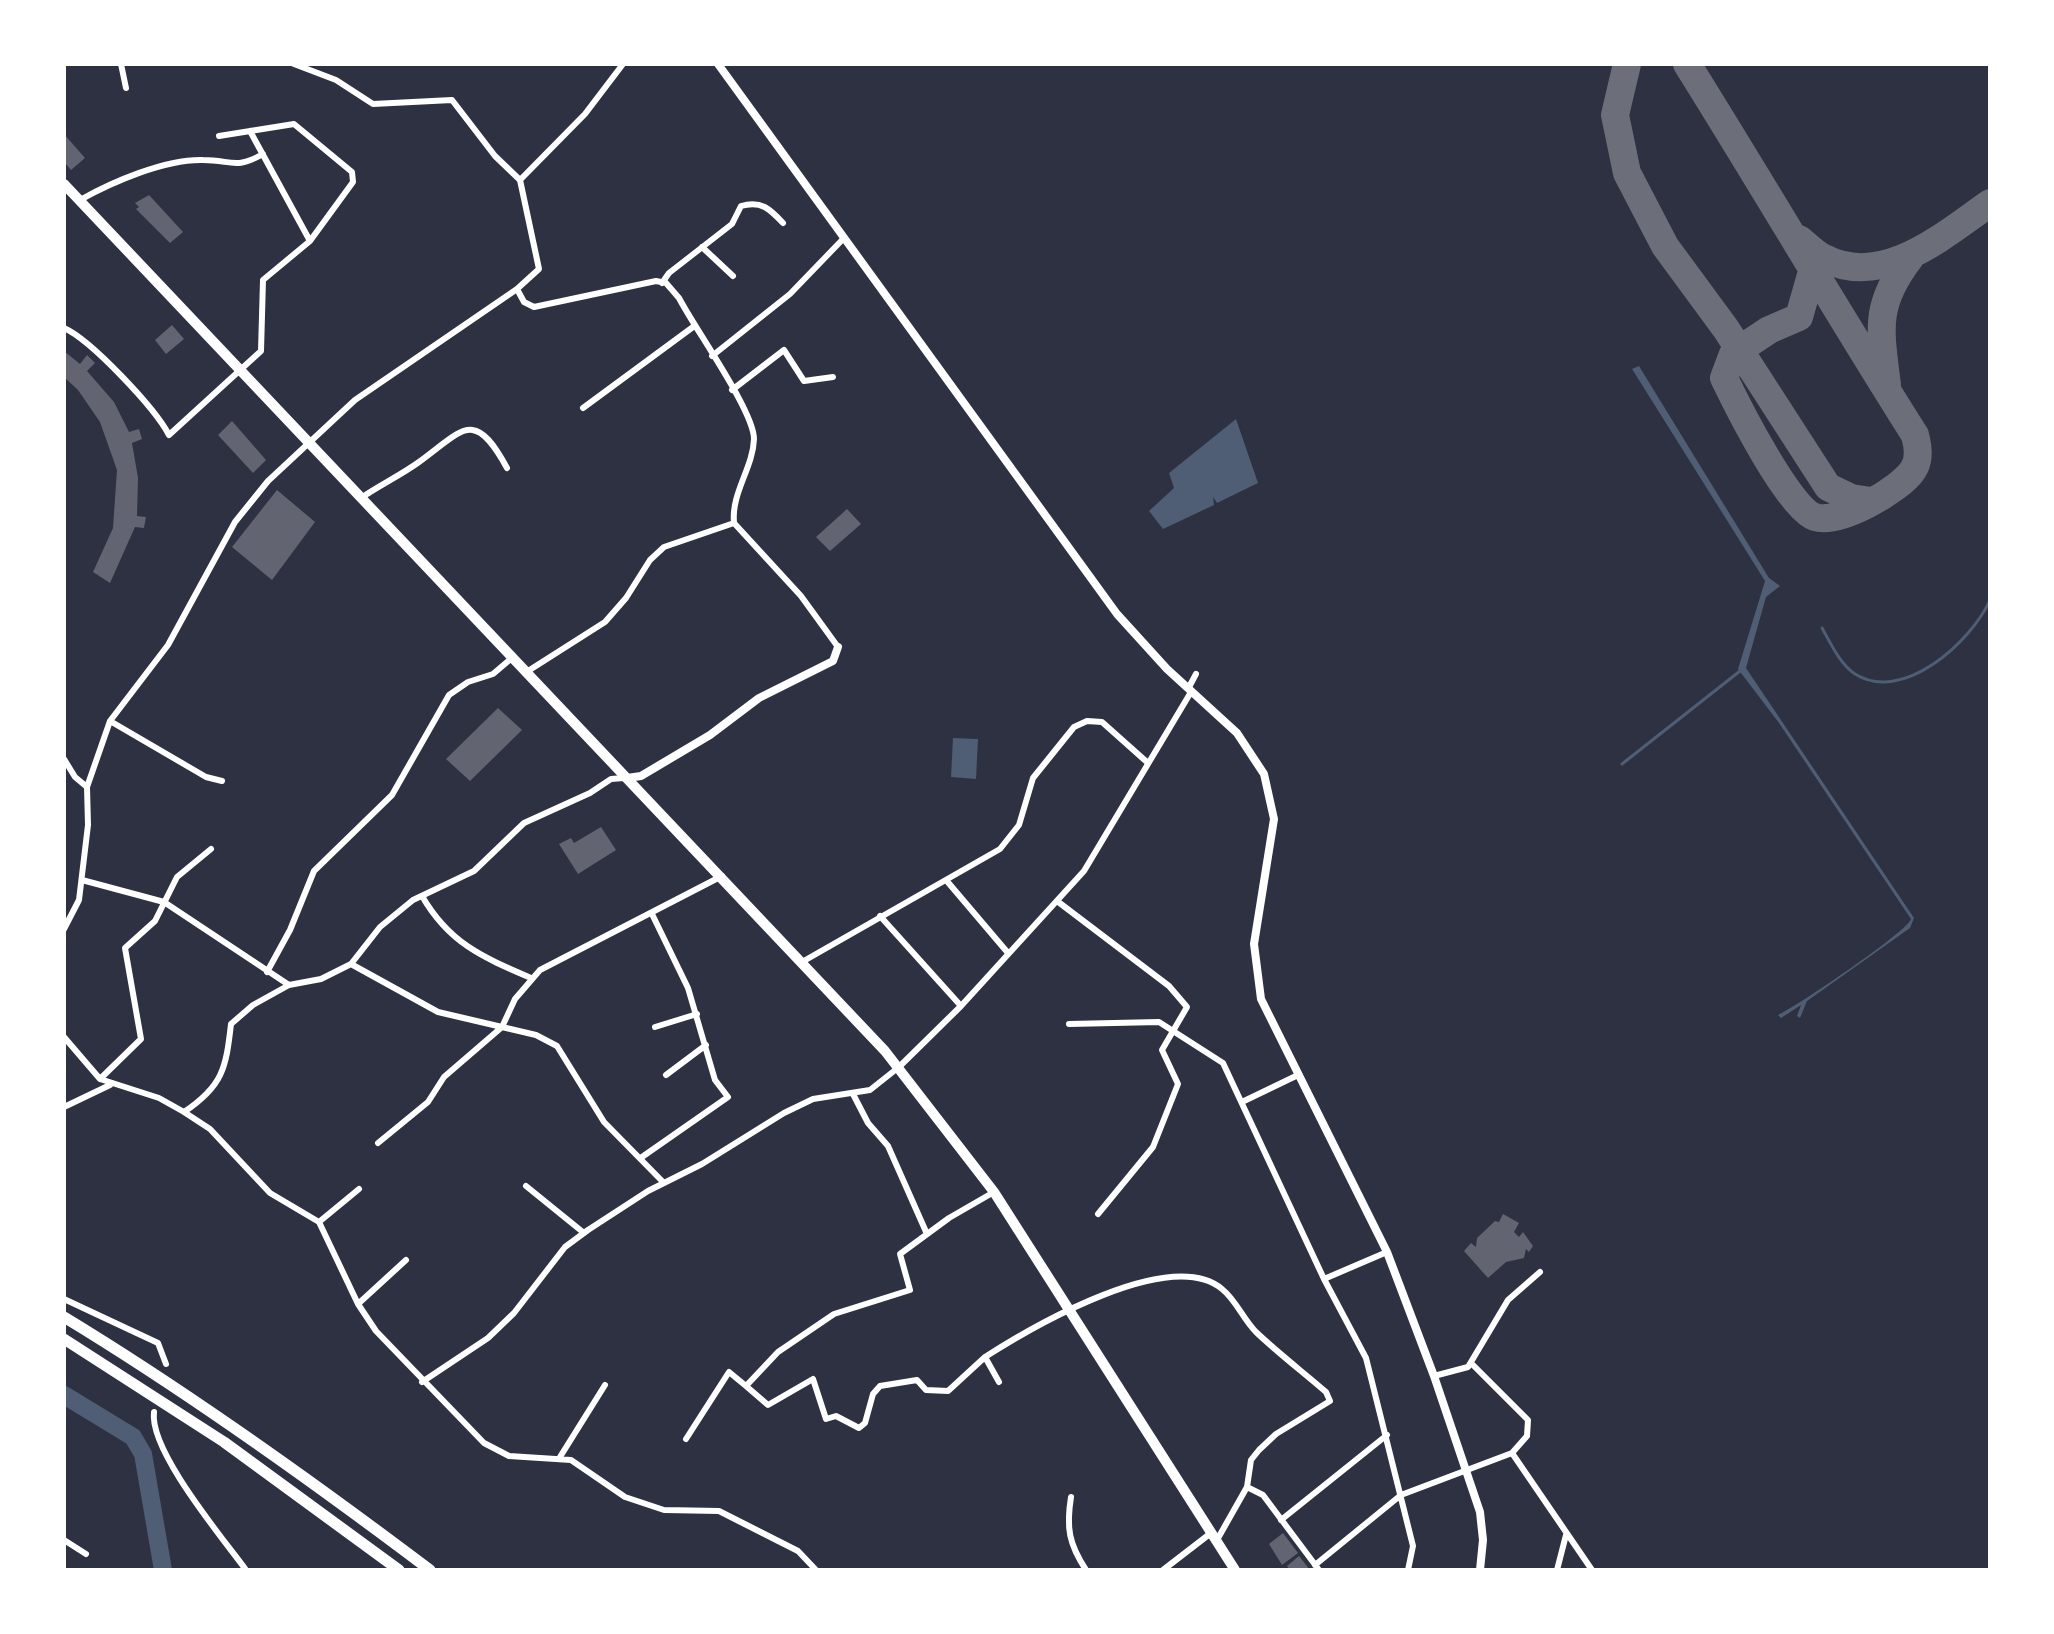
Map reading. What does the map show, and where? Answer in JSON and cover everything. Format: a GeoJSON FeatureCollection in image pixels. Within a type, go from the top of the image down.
{"type":"FeatureCollection","features":[{"type":"Feature","properties":{"kind":"highway"},"geometry":{"type":"LineString","coordinates":[[64,184],[722,876],[899,1067],[994,1192],[1235,1570]]}},
{"type":"Feature","properties":{"kind":"highway"},"geometry":{"type":"LineString","coordinates":[[64,1317],[194,1400],[324,1490],[430,1570]]}},
{"type":"Feature","properties":{"kind":"highway"},"geometry":{"type":"LineString","coordinates":[[64,1339],[224,1442],[399,1570]]}},
{"type":"Feature","properties":{"kind":"street"},"geometry":{"type":"LineString","coordinates":[[121,64],[126,88]]}},
{"type":"Feature","properties":{"kind":"street"},"geometry":{"type":"LineString","coordinates":[[64,929],[79,900],[87,787],[110,721],[168,645],[235,522],[268,481],[355,400],[517,289],[539,269],[540,260],[520,180],[495,156],[452,100],[373,104],[336,80],[294,64]]}},
{"type":"Feature","properties":{"kind":"street"},"geometry":{"type":"LineString","coordinates":[[520,180],[585,114],[623,64]]}},
{"type":"Feature","properties":{"kind":"street"},"geometry":{"type":"LineString","coordinates":[[718,64],[1117,614],[1248,747],[1259,763],[1272,798],[1273,830],[1258,902],[1254,962],[1267,1015],[1358,1188],[1387,1252],[1467,1470],[1482,1525],[1480,1570]]}},
{"type":"Feature","properties":{"kind":"street"},"geometry":{"type":"LineString","coordinates":[[64,328],[79,335],[99,353],[169,435],[261,351],[263,280],[310,241],[353,182],[352,172],[294,124],[219,136]]}},
{"type":"Feature","properties":{"kind":"street"},"geometry":{"type":"LineString","coordinates":[[250,131],[310,241]]}},
{"type":"Feature","properties":{"kind":"street"},"geometry":{"type":"LineString","coordinates":[[80,200],[121,177],[203,159],[245,164],[263,154]]}},
{"type":"Feature","properties":{"kind":"street"},"geometry":{"type":"LineString","coordinates":[[517,289],[524,302],[534,307],[662,283],[669,273],[732,224],[741,206],[754,202],[768,208],[783,223]]}},
{"type":"Feature","properties":{"kind":"street"},"geometry":{"type":"LineString","coordinates":[[712,356],[790,294],[844,238]]}},
{"type":"Feature","properties":{"kind":"street"},"geometry":{"type":"LineString","coordinates":[[702,247],[733,276]]}},
{"type":"Feature","properties":{"kind":"street"},"geometry":{"type":"LineString","coordinates":[[184,1112],[214,1089],[227,1062],[231,1024],[253,1005],[289,985],[321,979],[351,964],[380,927],[422,896],[474,871],[524,823],[590,793],[611,779],[641,776],[710,735],[759,698],[833,661],[838,647],[801,596],[734,523],[733,509],[754,437],[751,423],[679,298],[662,283]]}},
{"type":"Feature","properties":{"kind":"street"},"geometry":{"type":"LineString","coordinates":[[583,408],[693,327]]}},
{"type":"Feature","properties":{"kind":"street"},"geometry":{"type":"LineString","coordinates":[[732,390],[784,350],[804,381],[833,377]]}},
{"type":"Feature","properties":{"kind":"street"},"geometry":{"type":"LineString","coordinates":[[361,498],[419,462],[450,435],[463,430],[483,433],[494,444],[507,468]]}},
{"type":"Feature","properties":{"kind":"street"},"geometry":{"type":"LineString","coordinates":[[528,671],[605,622],[626,598],[650,560],[664,547],[734,523]]}},
{"type":"Feature","properties":{"kind":"street"},"geometry":{"type":"LineString","coordinates":[[267,972],[290,930],[314,871],[392,795],[449,695],[468,682],[493,674],[514,657]]}},
{"type":"Feature","properties":{"kind":"street"},"geometry":{"type":"LineString","coordinates":[[422,1382],[488,1338],[514,1313],[565,1247],[584,1233],[664,1183],[813,1099],[870,1090],[899,1067],[961,1006],[1084,871],[1190,690],[1196,674]]}},
{"type":"Feature","properties":{"kind":"street"},"geometry":{"type":"LineString","coordinates":[[110,721],[206,777],[222,781]]}},
{"type":"Feature","properties":{"kind":"street"},"geometry":{"type":"LineString","coordinates":[[802,962],[1000,849],[1019,825],[1033,778],[1074,727],[1087,721],[1102,722],[1148,763]]}},
{"type":"Feature","properties":{"kind":"street"},"geometry":{"type":"LineString","coordinates":[[64,759],[75,777],[87,787]]}},
{"type":"Feature","properties":{"kind":"street"},"geometry":{"type":"LineString","coordinates":[[100,1079],[141,1039],[125,948],[155,921],[177,877],[211,849]]}},
{"type":"Feature","properties":{"kind":"street"},"geometry":{"type":"LineString","coordinates":[[378,1143],[428,1102],[444,1077],[502,1027],[515,999],[531,978],[548,966],[722,876]]}},
{"type":"Feature","properties":{"kind":"street"},"geometry":{"type":"LineString","coordinates":[[82,880],[164,902],[289,985]]}},
{"type":"Feature","properties":{"kind":"street"},"geometry":{"type":"LineString","coordinates":[[946,880],[1008,953]]}},
{"type":"Feature","properties":{"kind":"street"},"geometry":{"type":"LineString","coordinates":[[422,896],[437,921],[454,939],[531,978]]}},
{"type":"Feature","properties":{"kind":"street"},"geometry":{"type":"LineString","coordinates":[[1057,901],[1169,986],[1187,1007],[1162,1050],[1178,1084],[1153,1147],[1098,1214]]}},
{"type":"Feature","properties":{"kind":"street"},"geometry":{"type":"LineString","coordinates":[[642,1157],[728,1097],[715,1080],[688,988],[652,914]]}},
{"type":"Feature","properties":{"kind":"street"},"geometry":{"type":"LineString","coordinates":[[880,916],[961,1006]]}},
{"type":"Feature","properties":{"kind":"street"},"geometry":{"type":"LineString","coordinates":[[351,964],[438,1012],[536,1035],[557,1046],[604,1122],[642,1157],[664,1183]]}},
{"type":"Feature","properties":{"kind":"street"},"geometry":{"type":"LineString","coordinates":[[655,1027],[697,1014]]}},
{"type":"Feature","properties":{"kind":"street"},"geometry":{"type":"LineString","coordinates":[[1069,1024],[1142,1020],[1174,1029],[1223,1063],[1324,1279],[1366,1358],[1413,1546],[1408,1570]]}},
{"type":"Feature","properties":{"kind":"street"},"geometry":{"type":"LineString","coordinates":[[64,1037],[100,1079],[110,1085],[159,1098],[184,1112],[210,1129],[270,1193],[319,1222],[358,1304],[376,1331],[484,1443],[509,1456],[571,1460],[625,1497],[664,1510],[719,1511],[798,1551],[816,1570]]}},
{"type":"Feature","properties":{"kind":"street"},"geometry":{"type":"LineString","coordinates":[[666,1075],[706,1045]]}},
{"type":"Feature","properties":{"kind":"street"},"geometry":{"type":"LineString","coordinates":[[1242,1102],[1298,1075]]}},
{"type":"Feature","properties":{"kind":"street"},"geometry":{"type":"LineString","coordinates":[[64,1107],[110,1085]]}},
{"type":"Feature","properties":{"kind":"street"},"geometry":{"type":"LineString","coordinates":[[853,1094],[868,1123],[888,1146],[927,1234]]}},
{"type":"Feature","properties":{"kind":"street"},"geometry":{"type":"LineString","coordinates":[[526,1186],[584,1233]]}},
{"type":"Feature","properties":{"kind":"street"},"geometry":{"type":"LineString","coordinates":[[319,1222],[359,1189]]}},
{"type":"Feature","properties":{"kind":"street"},"geometry":{"type":"LineString","coordinates":[[746,1386],[778,1352],[834,1314],[910,1290],[900,1254],[994,1192]]}},
{"type":"Feature","properties":{"kind":"street"},"geometry":{"type":"LineString","coordinates":[[1324,1279],[1387,1252]]}},
{"type":"Feature","properties":{"kind":"street"},"geometry":{"type":"LineString","coordinates":[[358,1304],[406,1260]]}},
{"type":"Feature","properties":{"kind":"street"},"geometry":{"type":"LineString","coordinates":[[1434,1376],[1471,1363],[1508,1300],[1540,1272]]}},
{"type":"Feature","properties":{"kind":"street"},"geometry":{"type":"LineString","coordinates":[[686,1439],[729,1372],[768,1405],[813,1379],[826,1419],[836,1416],[859,1428],[865,1423],[873,1394],[880,1386],[917,1380],[926,1390],[948,1391],[985,1357],[1095,1296],[1129,1285],[1180,1276],[1208,1281],[1221,1288],[1254,1330],[1326,1392],[1330,1401],[1276,1434],[1259,1450],[1251,1460],[1247,1487],[1213,1537],[1163,1570]]}},
{"type":"Feature","properties":{"kind":"street"},"geometry":{"type":"LineString","coordinates":[[64,1299],[158,1343],[166,1364]]}},
{"type":"Feature","properties":{"kind":"street"},"geometry":{"type":"LineString","coordinates":[[985,1357],[999,1382]]}},
{"type":"Feature","properties":{"kind":"street"},"geometry":{"type":"LineString","coordinates":[[1247,1487],[1263,1495],[1317,1567],[1401,1495],[1512,1453],[1527,1436],[1528,1420],[1471,1363]]}},
{"type":"Feature","properties":{"kind":"street"},"geometry":{"type":"LineString","coordinates":[[560,1457],[605,1385]]}},
{"type":"Feature","properties":{"kind":"street"},"geometry":{"type":"LineString","coordinates":[[154,1412],[152,1427],[187,1489],[246,1570]]}},
{"type":"Feature","properties":{"kind":"street"},"geometry":{"type":"LineString","coordinates":[[1281,1520],[1387,1435]]}},
{"type":"Feature","properties":{"kind":"street"},"geometry":{"type":"LineString","coordinates":[[1512,1453],[1592,1570]]}},
{"type":"Feature","properties":{"kind":"street"},"geometry":{"type":"LineString","coordinates":[[1071,1497],[1066,1527],[1072,1548],[1086,1570]]}},
{"type":"Feature","properties":{"kind":"street"},"geometry":{"type":"LineString","coordinates":[[1557,1570],[1566,1535]]}},
{"type":"Feature","properties":{"kind":"street"},"geometry":{"type":"LineString","coordinates":[[64,1540],[86,1554]]}},
{"type":"Feature","properties":{"kind":"water"},"geometry":{"type":"Polygon","coordinates":[[[1639,366],[1769,578],[1780,586],[1766,597],[1746,668],[1914,918],[1910,928],[1807,1001],[1800,1018],[1797,1016],[1801,1005],[1781,1018],[1778,1015],[1872,953],[1911,919],[1779,723],[1738,669],[1765,581],[1632,369],[1639,366]]]}},
{"type":"Feature","properties":{"kind":"water"},"geometry":{"type":"Polygon","coordinates":[[[1236,419],[1258,483],[1217,503],[1213,497],[1214,505],[1163,529],[1149,511],[1174,488],[1169,473],[1236,419]]]}},
{"type":"Feature","properties":{"kind":"water"},"geometry":{"type":"Polygon","coordinates":[[[953,738],[978,739],[976,779],[951,777],[953,738]]]}},
{"type":"Feature","properties":{"kind":"building"},"geometry":{"type":"Polygon","coordinates":[[[64,134],[85,158],[71,170],[64,162],[64,134]]]}},
{"type":"Feature","properties":{"kind":"building"},"geometry":{"type":"Polygon","coordinates":[[[149,195],[183,232],[170,243],[136,209],[139,207],[135,203],[149,195]]]}},
{"type":"Feature","properties":{"kind":"building"},"geometry":{"type":"Polygon","coordinates":[[[172,325],[184,339],[166,354],[155,340],[172,325]]]}},
{"type":"Feature","properties":{"kind":"building"},"geometry":{"type":"Polygon","coordinates":[[[64,351],[80,364],[87,355],[95,363],[87,371],[114,402],[129,432],[139,429],[142,439],[132,443],[138,478],[137,516],[146,517],[144,528],[135,527],[110,583],[93,572],[113,528],[117,470],[100,422],[78,390],[64,377],[64,351]]]}},
{"type":"Feature","properties":{"kind":"building"},"geometry":{"type":"Polygon","coordinates":[[[232,421],[266,460],[253,473],[218,435],[232,421]]]}},
{"type":"Feature","properties":{"kind":"building"},"geometry":{"type":"Polygon","coordinates":[[[277,490],[315,522],[272,580],[232,547],[277,490]]]}},
{"type":"Feature","properties":{"kind":"building"},"geometry":{"type":"Polygon","coordinates":[[[847,509],[861,524],[830,551],[816,537],[847,509]]]}},
{"type":"Feature","properties":{"kind":"building"},"geometry":{"type":"Polygon","coordinates":[[[498,708],[522,730],[470,781],[446,759],[498,708]]]}},
{"type":"Feature","properties":{"kind":"building"},"geometry":{"type":"Polygon","coordinates":[[[601,827],[616,850],[578,874],[559,844],[571,838],[574,843],[601,827]]]}},
{"type":"Feature","properties":{"kind":"building"},"geometry":{"type":"Polygon","coordinates":[[[1503,1214],[1519,1223],[1514,1232],[1519,1237],[1523,1232],[1533,1246],[1529,1252],[1526,1249],[1524,1258],[1506,1262],[1488,1278],[1464,1251],[1471,1243],[1476,1247],[1477,1238],[1495,1221],[1499,1222],[1503,1214]]]}},
{"type":"Feature","properties":{"kind":"building"},"geometry":{"type":"Polygon","coordinates":[[[1283,1533],[1298,1553],[1282,1565],[1269,1544],[1283,1533]]]}},
{"type":"Feature","properties":{"kind":"building"},"geometry":{"type":"Polygon","coordinates":[[[1299,1556],[1310,1570],[1290,1570],[1287,1566],[1299,1556]]]}},
{"type":"Feature","properties":{"kind":"waterway"},"geometry":{"type":"LineString","coordinates":[[1822,628],[1840,659],[1855,674],[1874,681],[1894,681],[1914,675],[1952,650],[1968,634],[1990,600]]}},
{"type":"Feature","properties":{"kind":"waterway"},"geometry":{"type":"LineString","coordinates":[[1622,764],[1740,671]]}},
{"type":"Feature","properties":{"kind":"waterway"},"geometry":{"type":"LineString","coordinates":[[64,1395],[133,1437],[143,1454],[163,1570]]}},
{"type":"Feature","properties":{"kind":"taxiway"},"geometry":{"type":"LineString","coordinates":[[1627,64],[1615,115],[1627,173],[1665,246],[1726,329],[1828,487],[1851,498],[1871,501]]}},
{"type":"Feature","properties":{"kind":"taxiway"},"geometry":{"type":"LineString","coordinates":[[1687,64],[1801,250],[1829,296],[1857,342],[1915,435],[1917,462],[1906,478],[1868,504],[1826,518],[1815,517],[1804,510],[1778,477],[1724,378],[1733,354],[1769,330],[1799,317],[1813,268]]}},
{"type":"Feature","properties":{"kind":"taxiway"},"geometry":{"type":"LineString","coordinates":[[1799,239],[1824,258],[1846,266],[1868,267],[1890,263],[1933,243],[1990,203]]}},
{"type":"Feature","properties":{"kind":"taxiway"},"geometry":{"type":"LineString","coordinates":[[1887,385],[1882,318],[1890,290],[1910,258]]}}]}
